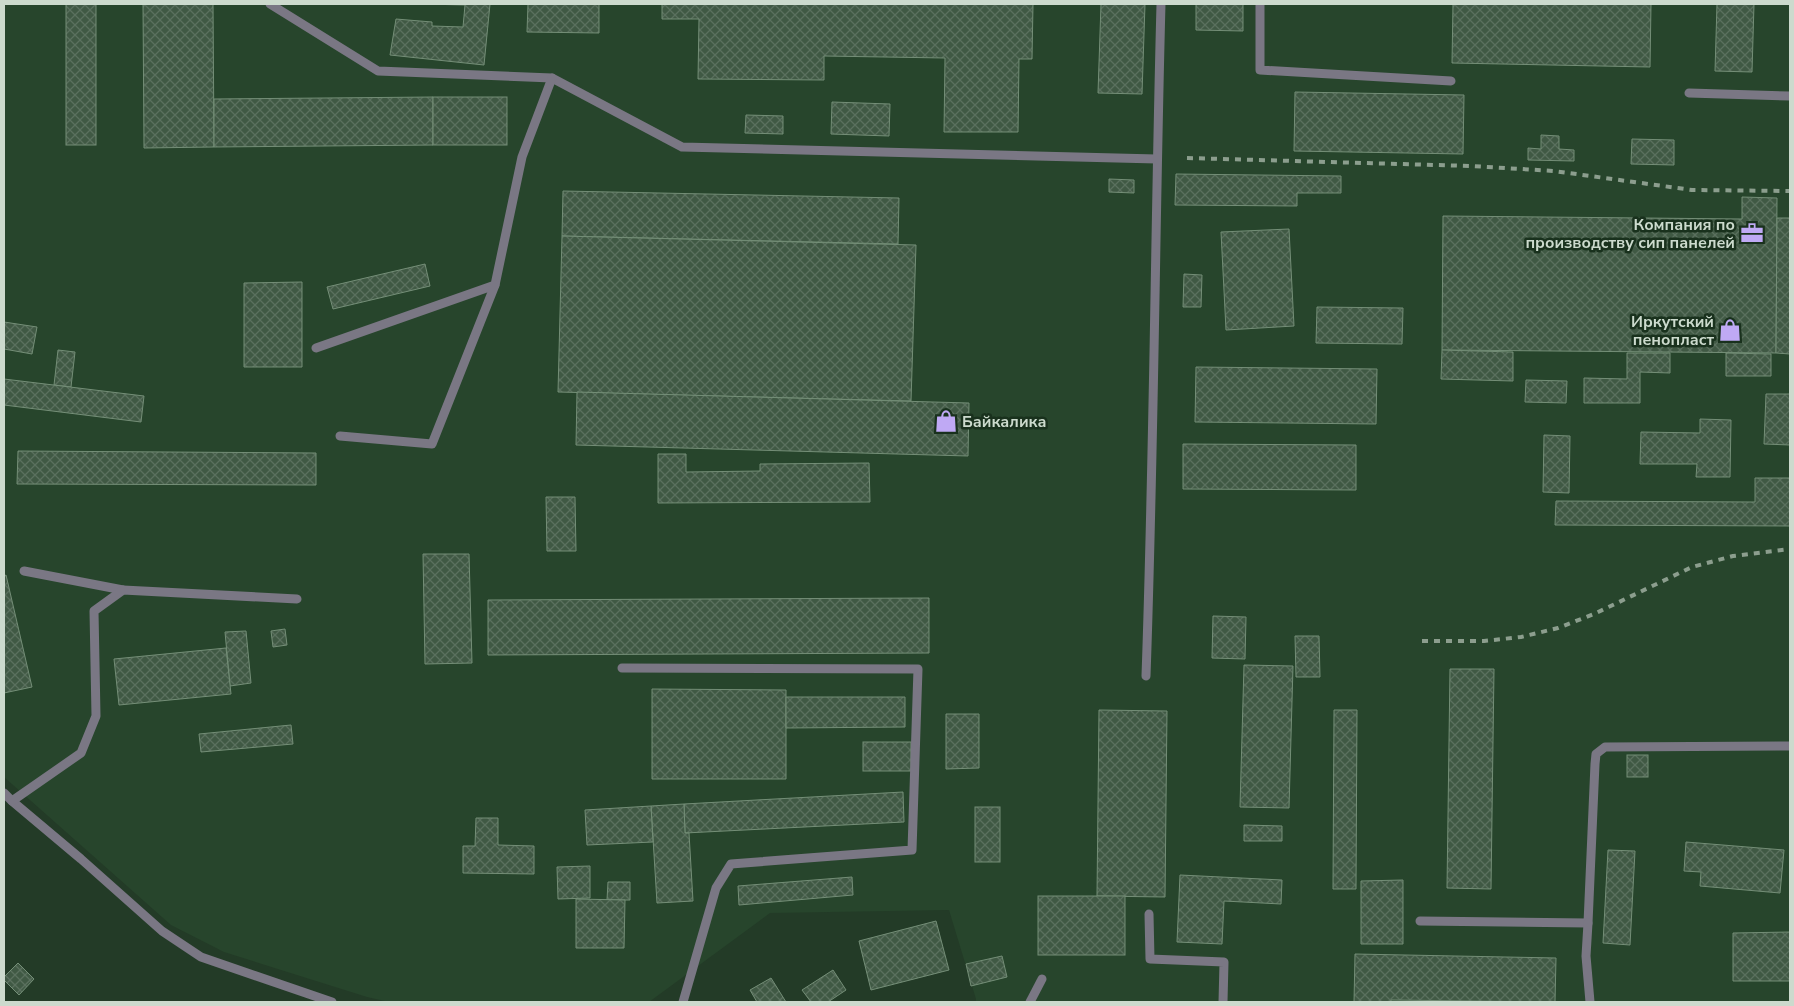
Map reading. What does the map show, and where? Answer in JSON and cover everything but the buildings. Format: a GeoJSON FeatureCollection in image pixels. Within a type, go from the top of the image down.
{"type":"FeatureCollection","features":[{"type":"Feature","properties":{"kind":"lane"},"geometry":{"type":"LineString","coordinates":[[270,4],[378,71],[552,78],[682,147],[1157,159]]}},
{"type":"Feature","properties":{"kind":"lane"},"geometry":{"type":"LineString","coordinates":[[1146,676],[1152,516],[1161,4]]}},
{"type":"Feature","properties":{"kind":"lane"},"geometry":{"type":"LineString","coordinates":[[1260,4],[1260,70],[1451,81]]}},
{"type":"Feature","properties":{"kind":"lane"},"geometry":{"type":"LineString","coordinates":[[340,436],[432,444],[495,285],[522,157],[552,78]]}},
{"type":"Feature","properties":{"kind":"lane"},"geometry":{"type":"LineString","coordinates":[[1689,93],[1790,96]]}},
{"type":"Feature","properties":{"kind":"lane"},"geometry":{"type":"LineString","coordinates":[[316,348],[495,285]]}},
{"type":"Feature","properties":{"kind":"lane"},"geometry":{"type":"LineString","coordinates":[[24,572],[123,590],[297,599]]}},
{"type":"Feature","properties":{"kind":"lane"},"geometry":{"type":"LineString","coordinates":[[12,802],[82,753],[96,716],[94,611],[123,590]]}},
{"type":"Feature","properties":{"kind":"lane"},"geometry":{"type":"LineString","coordinates":[[622,668],[918,669],[912,850],[731,864],[716,888],[684,1002]]}},
{"type":"Feature","properties":{"kind":"lane"},"geometry":{"type":"LineString","coordinates":[[1590,1002],[1586,956],[1596,754],[1605,747],[1790,746]]}},
{"type":"Feature","properties":{"kind":"lane"},"geometry":{"type":"LineString","coordinates":[[4,793],[12,802],[81,859],[162,931],[201,957],[332,1002]]}},
{"type":"Feature","properties":{"kind":"lane"},"geometry":{"type":"LineString","coordinates":[[1149,914],[1150,959],[1224,962],[1223,1002]]}},
{"type":"Feature","properties":{"kind":"lane"},"geometry":{"type":"LineString","coordinates":[[1420,921],[1588,923]]}},
{"type":"Feature","properties":{"kind":"lane"},"geometry":{"type":"LineString","coordinates":[[1030,1002],[1042,979]]}},
{"type":"Feature","properties":{"kind":"shaded area"},"geometry":{"type":"Polygon","coordinates":[[[4,4],[1790,4],[1790,1002],[976,1002],[949,910],[770,913],[649,1002],[389,1002],[367,997],[224,952],[171,925],[4,777],[4,4]]]}},
{"type":"Feature","properties":{"kind":"railway"},"geometry":{"type":"LineString","coordinates":[[1187,158],[1471,166],[1554,171],[1692,190],[1790,191]]}},
{"type":"Feature","properties":{"kind":"railway"},"geometry":{"type":"LineString","coordinates":[[1422,641],[1484,641],[1521,637],[1558,628],[1594,614],[1692,567],[1733,556],[1790,549]]}},
{"type":"Feature","properties":{"kind":"place","name":"Компания по производству сип панелей"},"geometry":{"type":"Point","coordinates":[1752,233]}},
{"type":"Feature","properties":{"kind":"place","name":"Иркутский пенопласт"},"geometry":{"type":"Point","coordinates":[1730,330]}},
{"type":"Feature","properties":{"kind":"place","name":"Байкалика"},"geometry":{"type":"Point","coordinates":[946,421]}}]}
